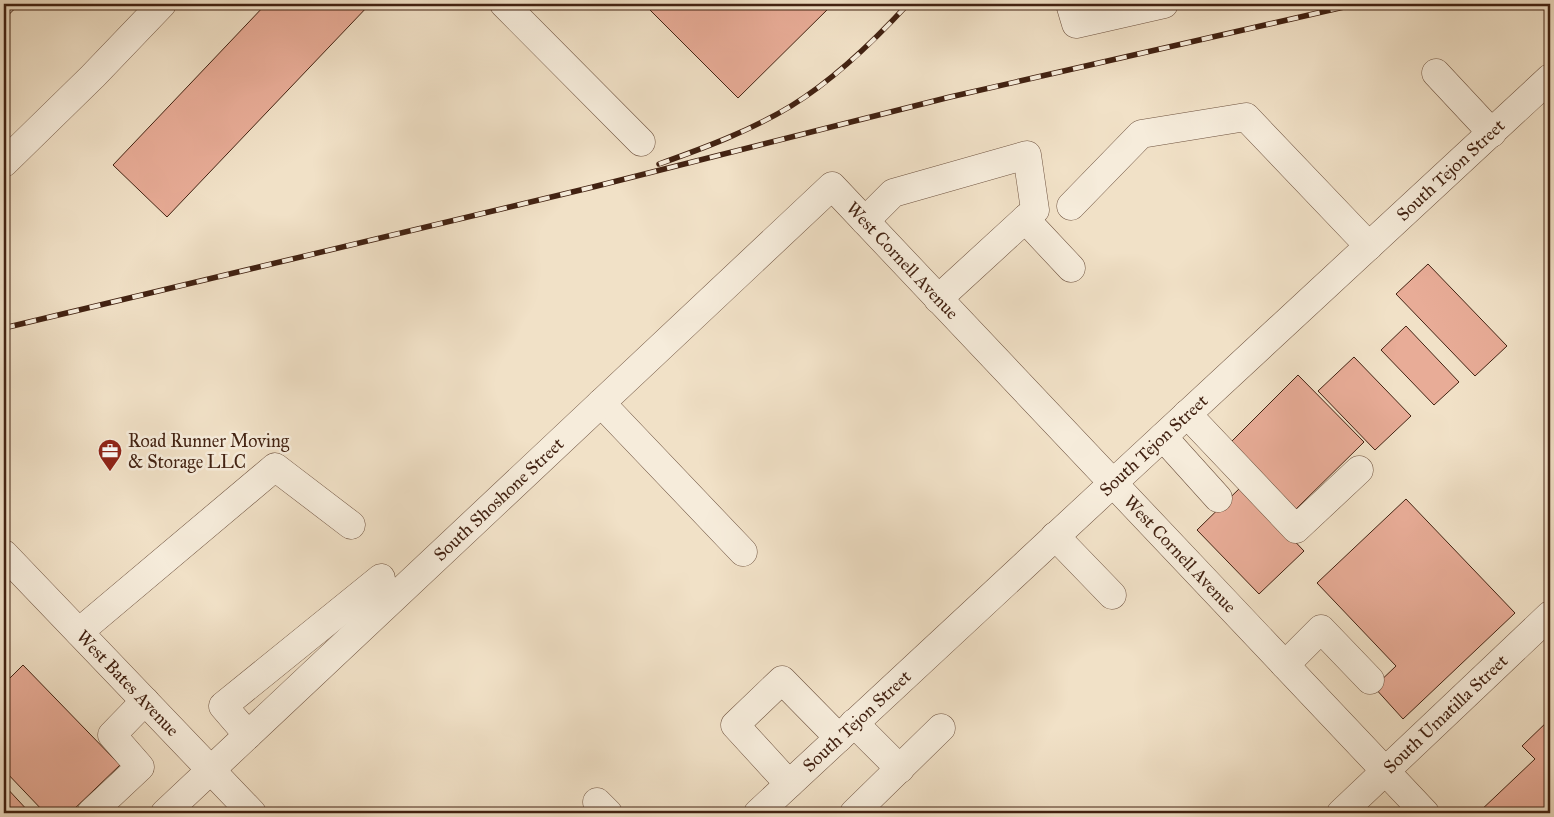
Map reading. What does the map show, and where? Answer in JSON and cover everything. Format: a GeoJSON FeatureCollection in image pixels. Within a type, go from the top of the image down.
{"type":"FeatureCollection","features":[{"type":"Feature","properties":{"kind":"street"},"geometry":{"type":"LineString","coordinates":[[4,163],[162,4]]}},
{"type":"Feature","properties":{"kind":"street"},"geometry":{"type":"LineString","coordinates":[[504,4],[641,142]]}},
{"type":"Feature","properties":{"kind":"street"},"geometry":{"type":"LineString","coordinates":[[1073,14],[1164,4]]}},
{"type":"Feature","properties":{"kind":"street"},"geometry":{"type":"LineString","coordinates":[[1436,73],[1492,133]]}},
{"type":"Feature","properties":{"kind":"street","name":"South Tejon Street"},"geometry":{"type":"LineString","coordinates":[[758,813],[1550,78]]}},
{"type":"Feature","properties":{"kind":"street"},"geometry":{"type":"LineString","coordinates":[[1071,206],[1141,134],[1246,117],[1369,246]]}},
{"type":"Feature","properties":{"kind":"street"},"geometry":{"type":"LineString","coordinates":[[866,221],[893,192],[1028,156],[1035,210],[938,299]]}},
{"type":"Feature","properties":{"kind":"street","name":"West Cornell Avenue"},"geometry":{"type":"LineString","coordinates":[[832,186],[1425,813]]}},
{"type":"Feature","properties":{"kind":"street","name":"South Shoshone Street"},"geometry":{"type":"LineString","coordinates":[[164,813],[832,186]]}},
{"type":"Feature","properties":{"kind":"street"},"geometry":{"type":"LineString","coordinates":[[1024,219],[1070,268]]}},
{"type":"Feature","properties":{"kind":"street"},"geometry":{"type":"LineString","coordinates":[[601,403],[742,552]]}},
{"type":"Feature","properties":{"kind":"street"},"geometry":{"type":"LineString","coordinates":[[1187,414],[1296,529],[1359,470]]}},
{"type":"Feature","properties":{"kind":"street"},"geometry":{"type":"LineString","coordinates":[[1162,437],[1218,498]]}},
{"type":"Feature","properties":{"kind":"street"},"geometry":{"type":"LineString","coordinates":[[79,632],[275,467],[351,525]]}},
{"type":"Feature","properties":{"kind":"street"},"geometry":{"type":"LineString","coordinates":[[1055,536],[1112,595]]}},
{"type":"Feature","properties":{"kind":"street","name":"West Bates Avenue"},"geometry":{"type":"LineString","coordinates":[[4,554],[252,813]]}},
{"type":"Feature","properties":{"kind":"street"},"geometry":{"type":"LineString","coordinates":[[248,735],[223,706],[380,578]]}},
{"type":"Feature","properties":{"kind":"street","name":"South Umatilla Street"},"geometry":{"type":"LineString","coordinates":[[1341,813],[1550,615]]}},
{"type":"Feature","properties":{"kind":"street"},"geometry":{"type":"LineString","coordinates":[[1285,665],[1321,629],[1370,680]]}},
{"type":"Feature","properties":{"kind":"street"},"geometry":{"type":"LineString","coordinates":[[789,784],[735,725],[782,680],[846,731],[900,769]]}},
{"type":"Feature","properties":{"kind":"street"},"geometry":{"type":"LineString","coordinates":[[91,813],[140,767],[112,735],[145,701]]}},
{"type":"Feature","properties":{"kind":"street"},"geometry":{"type":"LineString","coordinates":[[854,813],[941,728]]}},
{"type":"Feature","properties":{"kind":"building"},"geometry":{"type":"Polygon","coordinates":[[[266,4],[370,4],[167,217],[113,165],[266,4]]]}},
{"type":"Feature","properties":{"kind":"building"},"geometry":{"type":"Polygon","coordinates":[[[644,4],[833,4],[738,98],[644,4]]]}},
{"type":"Feature","properties":{"kind":"building"},"geometry":{"type":"Polygon","coordinates":[[[1428,264],[1507,346],[1475,376],[1396,294],[1428,264]]]}},
{"type":"Feature","properties":{"kind":"building"},"geometry":{"type":"Polygon","coordinates":[[[1406,326],[1459,382],[1434,405],[1381,350],[1406,326]]]}},
{"type":"Feature","properties":{"kind":"building"},"geometry":{"type":"Polygon","coordinates":[[[1354,357],[1411,416],[1375,450],[1318,391],[1354,357]]]}},
{"type":"Feature","properties":{"kind":"building"},"geometry":{"type":"Polygon","coordinates":[[[1298,375],[1364,442],[1296,509],[1230,443],[1298,375]]]}},
{"type":"Feature","properties":{"kind":"building"},"geometry":{"type":"Polygon","coordinates":[[[1242,486],[1304,551],[1259,594],[1197,530],[1242,486]]]}},
{"type":"Feature","properties":{"kind":"building"},"geometry":{"type":"Polygon","coordinates":[[[1406,499],[1515,613],[1403,719],[1374,687],[1396,666],[1317,583],[1406,499]]]}},
{"type":"Feature","properties":{"kind":"building"},"geometry":{"type":"Polygon","coordinates":[[[23,665],[120,765],[70,813],[45,813],[4,770],[4,684],[23,665]]]}},
{"type":"Feature","properties":{"kind":"building"},"geometry":{"type":"Polygon","coordinates":[[[1550,719],[1550,813],[1478,813],[1535,759],[1522,746],[1550,719]]]}},
{"type":"Feature","properties":{"kind":"building"},"geometry":{"type":"Polygon","coordinates":[[[4,785],[30,813],[4,813],[4,785]]]}},
{"type":"Feature","properties":{"kind":"railway"},"geometry":{"type":"LineString","coordinates":[[4,16],[16,4]]}},
{"type":"Feature","properties":{"kind":"railway"},"geometry":{"type":"LineString","coordinates":[[659,164],[743,131],[791,106],[823,84],[853,59],[908,4]]}},
{"type":"Feature","properties":{"kind":"railway"},"geometry":{"type":"LineString","coordinates":[[4,328],[593,187],[950,97],[1357,4]]}},
{"type":"Feature","properties":{"kind":"place","name":"Road Runner Moving & Storage LLC"},"geometry":{"type":"Point","coordinates":[110,472]}}]}
